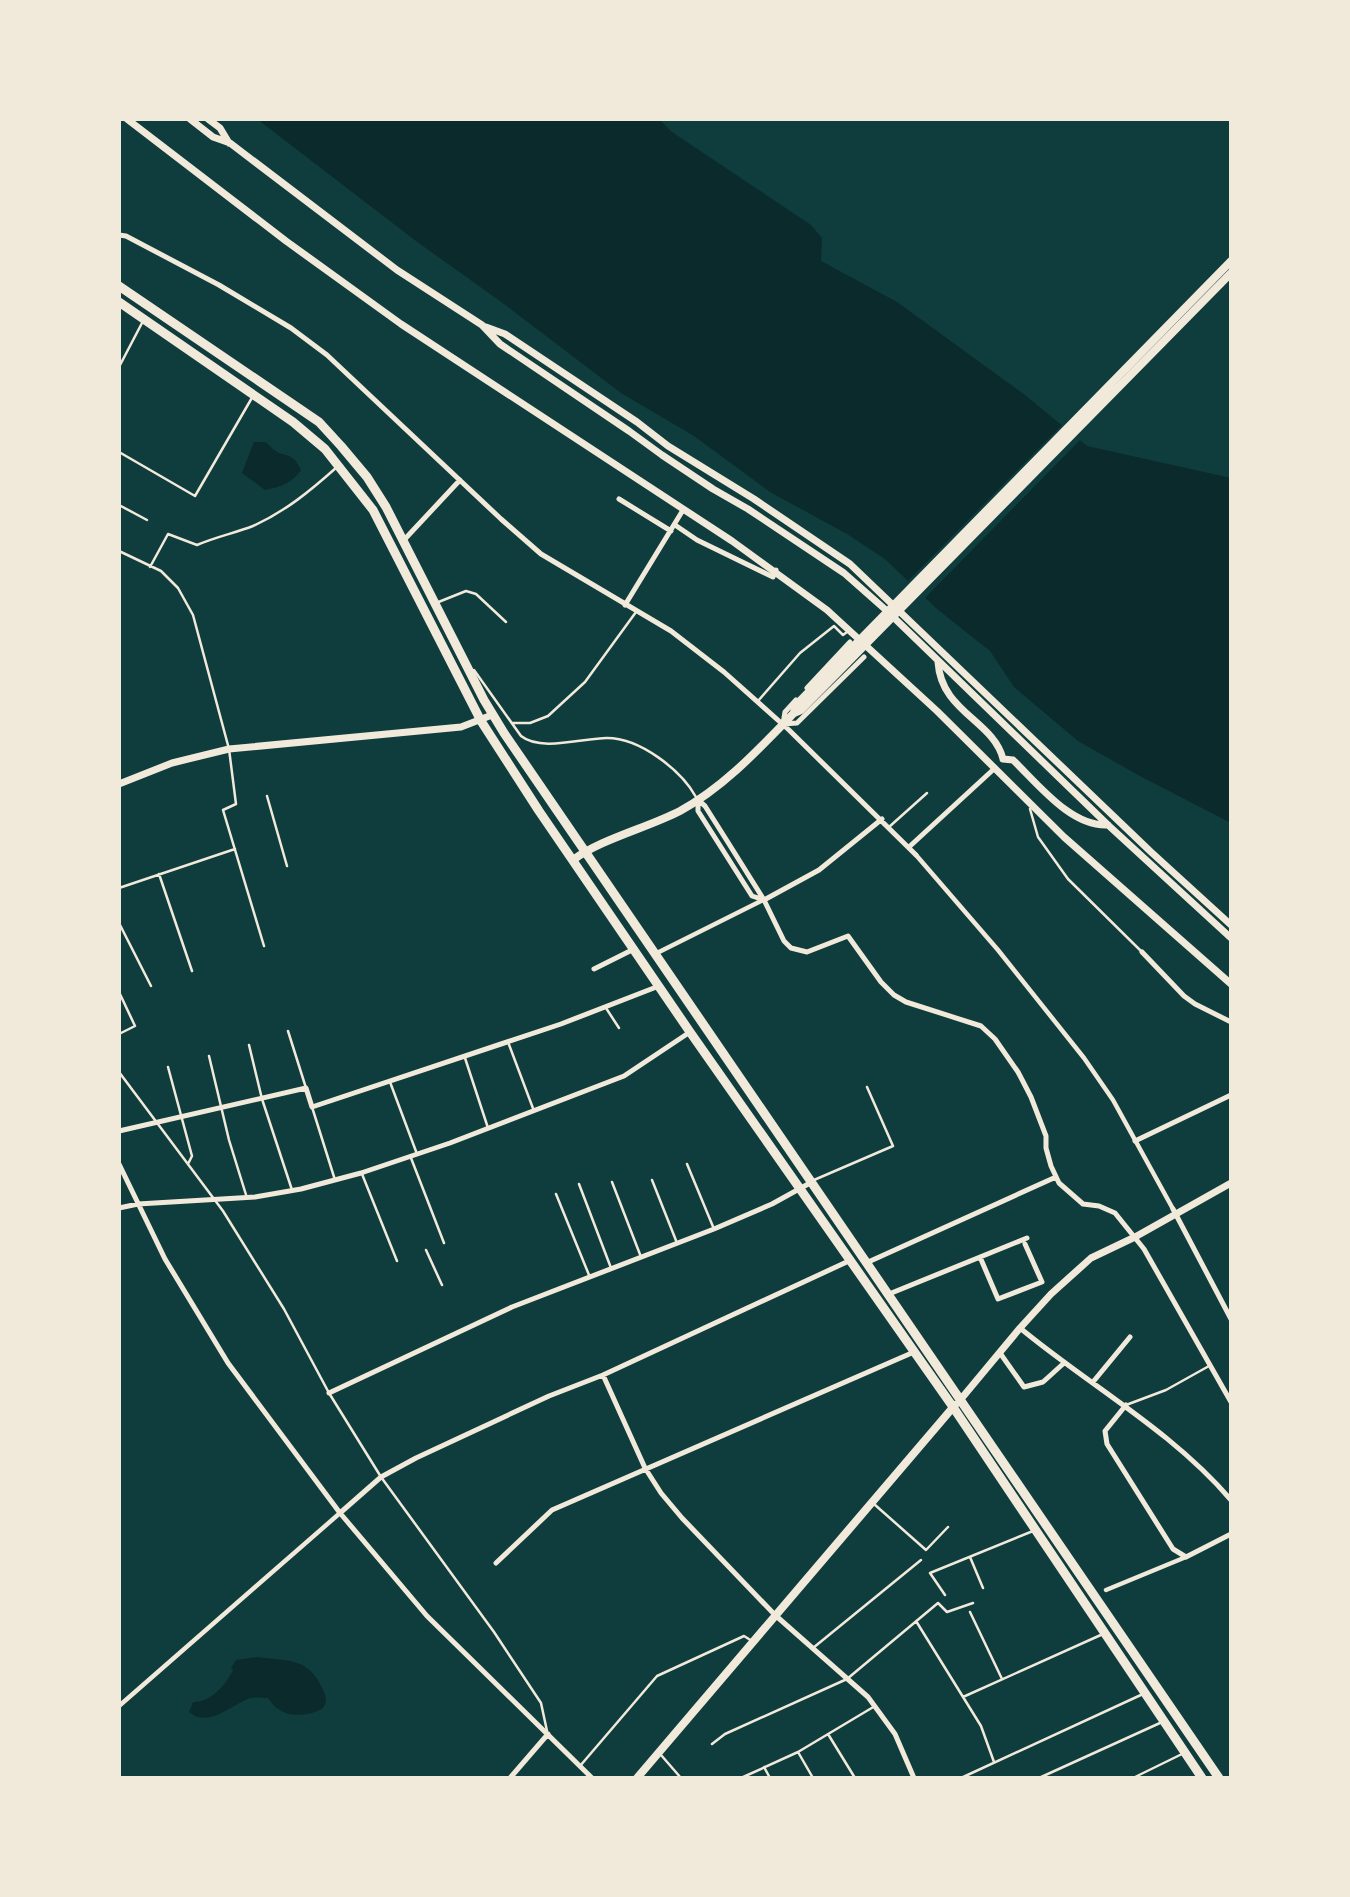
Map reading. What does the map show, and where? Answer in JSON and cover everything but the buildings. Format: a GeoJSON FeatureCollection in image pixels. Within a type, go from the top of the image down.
{"type":"FeatureCollection","features":[{"type":"Feature","properties":{"kind":"main road"},"geometry":{"type":"LineString","coordinates":[[794,713],[795,706],[1231,261]]}},
{"type":"Feature","properties":{"kind":"main road"},"geometry":{"type":"LineString","coordinates":[[573,860],[584,852],[658,822],[698,800],[727,779],[794,713],[801,710],[1231,273]]}},
{"type":"Feature","properties":{"kind":"main road"},"geometry":{"type":"LineString","coordinates":[[119,286],[319,422],[367,477],[404,540],[492,715],[1219,1778]]}},
{"type":"Feature","properties":{"kind":"main road"},"geometry":{"type":"LineString","coordinates":[[120,304],[293,422],[325,449],[373,510],[481,721],[690,1032],[953,1407],[1202,1778]]}},
{"type":"Feature","properties":{"kind":"main road"},"geometry":{"type":"LineString","coordinates":[[637,1778],[961,1399]]}},
{"type":"Feature","properties":{"kind":"street"},"geometry":{"type":"LineString","coordinates":[[127,119],[286,241],[401,324],[776,570],[851,629],[1064,837],[1231,984]]}},
{"type":"Feature","properties":{"kind":"street"},"geometry":{"type":"LineString","coordinates":[[190,119],[213,137],[230,143],[397,270],[482,326],[500,344],[662,456],[844,573],[1108,825],[1231,938]]}},
{"type":"Feature","properties":{"kind":"street"},"geometry":{"type":"LineString","coordinates":[[208,119],[220,128],[230,143]]}},
{"type":"Feature","properties":{"kind":"street"},"geometry":{"type":"LineString","coordinates":[[119,235],[126,236],[219,285],[291,328],[327,355],[541,554],[671,631],[724,672],[783,724],[882,819],[998,950],[1084,1058],[1113,1100],[1231,1319]]}},
{"type":"Feature","properties":{"kind":"street"},"geometry":{"type":"LineString","coordinates":[[120,304],[129,293]]}},
{"type":"Feature","properties":{"kind":"street"},"geometry":{"type":"LineString","coordinates":[[482,326],[505,334],[637,422],[668,446],[754,499],[850,564],[1231,925]]}},
{"type":"Feature","properties":{"kind":"street"},"geometry":{"type":"LineString","coordinates":[[404,540],[460,480]]}},
{"type":"Feature","properties":{"kind":"street"},"geometry":{"type":"LineString","coordinates":[[619,499],[773,577],[776,570]]}},
{"type":"Feature","properties":{"kind":"street"},"geometry":{"type":"LineString","coordinates":[[625,606],[683,510]]}},
{"type":"Feature","properties":{"kind":"street"},"geometry":{"type":"LineString","coordinates":[[783,724],[785,712],[850,642]]}},
{"type":"Feature","properties":{"kind":"street"},"geometry":{"type":"LineString","coordinates":[[783,724],[797,723],[864,656]]}},
{"type":"Feature","properties":{"kind":"street"},"geometry":{"type":"LineString","coordinates":[[938,661],[939,672],[951,700],[1000,747],[1003,760]]}},
{"type":"Feature","properties":{"kind":"street"},"geometry":{"type":"LineString","coordinates":[[119,784],[172,763],[229,749],[461,727],[492,715]]}},
{"type":"Feature","properties":{"kind":"street"},"geometry":{"type":"LineString","coordinates":[[909,848],[1003,760],[1013,760],[1072,816],[1099,825],[1108,825]]}},
{"type":"Feature","properties":{"kind":"street"},"geometry":{"type":"LineString","coordinates":[[698,800],[705,806],[764,900],[784,941],[792,948],[807,952],[848,936],[881,982],[894,995],[906,1002],[981,1026],[1002,1048],[1031,1097],[1046,1136],[1046,1148],[1056,1177],[1076,1200],[1115,1213],[1135,1237],[1231,1402]]}},
{"type":"Feature","properties":{"kind":"street"},"geometry":{"type":"LineString","coordinates":[[654,955],[819,870],[882,819]]}},
{"type":"Feature","properties":{"kind":"street"},"geometry":{"type":"LineString","coordinates":[[594,969],[634,949]]}},
{"type":"Feature","properties":{"kind":"street"},"geometry":{"type":"LineString","coordinates":[[1142,952],[1184,996],[1231,1022]]}},
{"type":"Feature","properties":{"kind":"street"},"geometry":{"type":"LineString","coordinates":[[119,1131],[306,1088],[312,1107],[606,1008],[659,986]]}},
{"type":"Feature","properties":{"kind":"street"},"geometry":{"type":"LineString","coordinates":[[119,1208],[138,1204],[247,1198],[293,1191],[361,1173],[624,1076],[690,1032]]}},
{"type":"Feature","properties":{"kind":"street"},"geometry":{"type":"LineString","coordinates":[[1135,1141],[1231,1095]]}},
{"type":"Feature","properties":{"kind":"street"},"geometry":{"type":"LineString","coordinates":[[119,1164],[164,1259],[228,1363],[340,1513],[427,1616],[592,1778]]}},
{"type":"Feature","properties":{"kind":"street"},"geometry":{"type":"LineString","coordinates":[[866,1263],[1056,1177]]}},
{"type":"Feature","properties":{"kind":"street"},"geometry":{"type":"LineString","coordinates":[[329,1394],[495,1314],[713,1229],[772,1204],[810,1183]]}},
{"type":"Feature","properties":{"kind":"street"},"geometry":{"type":"LineString","coordinates":[[961,1399],[1051,1294],[1091,1258],[1135,1237],[1174,1212],[1231,1183]]}},
{"type":"Feature","properties":{"kind":"street"},"geometry":{"type":"LineString","coordinates":[[889,1294],[980,1257],[1026,1241],[1042,1282],[998,1299],[980,1257]]}},
{"type":"Feature","properties":{"kind":"street"},"geometry":{"type":"LineString","coordinates":[[119,1706],[381,1477],[537,1401],[603,1375],[851,1260]]}},
{"type":"Feature","properties":{"kind":"street"},"geometry":{"type":"LineString","coordinates":[[1020,1328],[1064,1363],[1126,1405],[1187,1456],[1231,1500]]}},
{"type":"Feature","properties":{"kind":"street"},"geometry":{"type":"LineString","coordinates":[[1093,1382],[1130,1337]]}},
{"type":"Feature","properties":{"kind":"street"},"geometry":{"type":"LineString","coordinates":[[496,1563],[552,1510],[914,1352]]}},
{"type":"Feature","properties":{"kind":"street"},"geometry":{"type":"LineString","coordinates":[[1000,1353],[1024,1387],[1043,1382],[1064,1363]]}},
{"type":"Feature","properties":{"kind":"street"},"geometry":{"type":"LineString","coordinates":[[603,1375],[645,1468],[682,1518],[775,1615],[875,1706],[895,1734],[914,1778]]}},
{"type":"Feature","properties":{"kind":"street"},"geometry":{"type":"LineString","coordinates":[[1126,1405],[1105,1431],[1107,1444],[1174,1549],[1185,1557]]}},
{"type":"Feature","properties":{"kind":"street"},"geometry":{"type":"LineString","coordinates":[[1106,1590],[1185,1557],[1231,1534]]}},
{"type":"Feature","properties":{"kind":"street"},"geometry":{"type":"LineString","coordinates":[[515,1776],[548,1734]]}},
{"type":"Feature","properties":{"kind":"lane"},"geometry":{"type":"LineString","coordinates":[[119,367],[144,320]]}},
{"type":"Feature","properties":{"kind":"lane"},"geometry":{"type":"LineString","coordinates":[[119,452],[195,496],[253,396]]}},
{"type":"Feature","properties":{"kind":"lane"},"geometry":{"type":"LineString","coordinates":[[150,567],[168,534],[197,545],[216,536],[251,526],[296,503],[339,465]]}},
{"type":"Feature","properties":{"kind":"lane"},"geometry":{"type":"LineString","coordinates":[[119,505],[147,520]]}},
{"type":"Feature","properties":{"kind":"lane"},"geometry":{"type":"LineString","coordinates":[[119,551],[161,571],[178,588],[193,615],[229,749],[236,804],[223,810],[264,946]]}},
{"type":"Feature","properties":{"kind":"lane"},"geometry":{"type":"LineString","coordinates":[[436,603],[466,591],[476,594],[506,622]]}},
{"type":"Feature","properties":{"kind":"lane"},"geometry":{"type":"LineString","coordinates":[[512,723],[530,723],[548,716],[585,682],[636,612]]}},
{"type":"Feature","properties":{"kind":"lane"},"geometry":{"type":"LineString","coordinates":[[758,701],[800,653],[834,626],[844,635],[851,629]]}},
{"type":"Feature","properties":{"kind":"lane"},"geometry":{"type":"LineString","coordinates":[[464,659],[527,741],[540,744],[610,738],[629,742],[681,775],[698,800]]}},
{"type":"Feature","properties":{"kind":"lane"},"geometry":{"type":"LineString","coordinates":[[889,827],[927,793]]}},
{"type":"Feature","properties":{"kind":"lane"},"geometry":{"type":"LineString","coordinates":[[267,796],[287,866]]}},
{"type":"Feature","properties":{"kind":"lane"},"geometry":{"type":"LineString","coordinates":[[1030,809],[1038,837],[1068,878],[1142,952]]}},
{"type":"Feature","properties":{"kind":"lane"},"geometry":{"type":"LineString","coordinates":[[119,888],[234,849]]}},
{"type":"Feature","properties":{"kind":"lane"},"geometry":{"type":"LineString","coordinates":[[159,874],[192,971]]}},
{"type":"Feature","properties":{"kind":"lane"},"geometry":{"type":"LineString","coordinates":[[119,923],[152,986]]}},
{"type":"Feature","properties":{"kind":"lane"},"geometry":{"type":"LineString","coordinates":[[119,992],[135,1026],[119,1034]]}},
{"type":"Feature","properties":{"kind":"lane"},"geometry":{"type":"LineString","coordinates":[[606,1008],[619,1028]]}},
{"type":"Feature","properties":{"kind":"lane"},"geometry":{"type":"LineString","coordinates":[[288,1031],[306,1088]]}},
{"type":"Feature","properties":{"kind":"lane"},"geometry":{"type":"LineString","coordinates":[[508,1042],[534,1111]]}},
{"type":"Feature","properties":{"kind":"lane"},"geometry":{"type":"LineString","coordinates":[[249,1045],[262,1098],[293,1191]]}},
{"type":"Feature","properties":{"kind":"lane"},"geometry":{"type":"LineString","coordinates":[[209,1056],[229,1139],[247,1198]]}},
{"type":"Feature","properties":{"kind":"lane"},"geometry":{"type":"LineString","coordinates":[[464,1057],[488,1128]]}},
{"type":"Feature","properties":{"kind":"lane"},"geometry":{"type":"LineString","coordinates":[[168,1068],[192,1156],[188,1164]]}},
{"type":"Feature","properties":{"kind":"lane"},"geometry":{"type":"LineString","coordinates":[[119,1072],[216,1201],[284,1309],[329,1394],[381,1477],[494,1632],[541,1703],[548,1734]]}},
{"type":"Feature","properties":{"kind":"lane"},"geometry":{"type":"LineString","coordinates":[[390,1081],[444,1242]]}},
{"type":"Feature","properties":{"kind":"lane"},"geometry":{"type":"LineString","coordinates":[[810,1183],[821,1175],[893,1146],[867,1087]]}},
{"type":"Feature","properties":{"kind":"lane"},"geometry":{"type":"LineString","coordinates":[[312,1107],[335,1180]]}},
{"type":"Feature","properties":{"kind":"lane"},"geometry":{"type":"LineString","coordinates":[[687,1164],[713,1229]]}},
{"type":"Feature","properties":{"kind":"lane"},"geometry":{"type":"LineString","coordinates":[[361,1173],[397,1261]]}},
{"type":"Feature","properties":{"kind":"lane"},"geometry":{"type":"LineString","coordinates":[[652,1180],[677,1243]]}},
{"type":"Feature","properties":{"kind":"lane"},"geometry":{"type":"LineString","coordinates":[[612,1182],[641,1257]]}},
{"type":"Feature","properties":{"kind":"lane"},"geometry":{"type":"LineString","coordinates":[[579,1184],[611,1268]]}},
{"type":"Feature","properties":{"kind":"lane"},"geometry":{"type":"LineString","coordinates":[[556,1194],[589,1276]]}},
{"type":"Feature","properties":{"kind":"lane"},"geometry":{"type":"LineString","coordinates":[[426,1250],[442,1285]]}},
{"type":"Feature","properties":{"kind":"lane"},"geometry":{"type":"LineString","coordinates":[[1126,1405],[1166,1390],[1211,1365]]}},
{"type":"Feature","properties":{"kind":"lane"},"geometry":{"type":"LineString","coordinates":[[872,1502],[926,1550],[948,1527]]}},
{"type":"Feature","properties":{"kind":"lane"},"geometry":{"type":"LineString","coordinates":[[945,1595],[930,1573],[1036,1530]]}},
{"type":"Feature","properties":{"kind":"lane"},"geometry":{"type":"LineString","coordinates":[[970,1557],[983,1588]]}},
{"type":"Feature","properties":{"kind":"lane"},"geometry":{"type":"LineString","coordinates":[[813,1649],[921,1560]]}},
{"type":"Feature","properties":{"kind":"lane"},"geometry":{"type":"LineString","coordinates":[[712,1744],[725,1734],[847,1679],[938,1604],[947,1612],[973,1603]]}},
{"type":"Feature","properties":{"kind":"lane"},"geometry":{"type":"LineString","coordinates":[[970,1612],[1002,1679]]}},
{"type":"Feature","properties":{"kind":"lane"},"geometry":{"type":"LineString","coordinates":[[916,1621],[981,1726],[995,1763]]}},
{"type":"Feature","properties":{"kind":"lane"},"geometry":{"type":"LineString","coordinates":[[963,1697],[1105,1632]]}},
{"type":"Feature","properties":{"kind":"lane"},"geometry":{"type":"LineString","coordinates":[[580,1766],[657,1676],[744,1636],[753,1641]]}},
{"type":"Feature","properties":{"kind":"lane"},"geometry":{"type":"LineString","coordinates":[[961,1778],[1144,1693]]}},
{"type":"Feature","properties":{"kind":"lane"},"geometry":{"type":"LineString","coordinates":[[741,1778],[798,1752],[875,1706]]}},
{"type":"Feature","properties":{"kind":"lane"},"geometry":{"type":"LineString","coordinates":[[1039,1778],[1163,1721]]}},
{"type":"Feature","properties":{"kind":"lane"},"geometry":{"type":"LineString","coordinates":[[828,1734],[855,1778]]}},
{"type":"Feature","properties":{"kind":"lane"},"geometry":{"type":"LineString","coordinates":[[659,1752],[681,1778]]}},
{"type":"Feature","properties":{"kind":"lane"},"geometry":{"type":"LineString","coordinates":[[798,1752],[813,1778]]}},
{"type":"Feature","properties":{"kind":"lane"},"geometry":{"type":"LineString","coordinates":[[1133,1778],[1185,1753]]}},
{"type":"Feature","properties":{"kind":"lane"},"geometry":{"type":"LineString","coordinates":[[764,1767],[770,1778]]}},
{"type":"Feature","properties":{"kind":"water"},"geometry":{"type":"Polygon","coordinates":[[[257,119],[659,119],[672,132],[811,225],[822,238],[821,261],[897,302],[1025,395],[1087,446],[1231,478],[1231,823],[1078,741],[1014,687],[990,651],[937,609],[885,559],[847,534],[770,492],[694,436],[621,393],[257,119]]]}},
{"type":"Feature","properties":{"kind":"water"},"geometry":{"type":"Polygon","coordinates":[[[254,442],[265,442],[277,452],[293,458],[301,470],[286,484],[265,490],[242,473],[254,442]]]}},
{"type":"Feature","properties":{"kind":"water"},"geometry":{"type":"Polygon","coordinates":[[[257,1657],[296,1662],[310,1671],[317,1678],[325,1696],[326,1703],[323,1708],[296,1715],[276,1708],[268,1698],[251,1698],[205,1718],[189,1712],[193,1702],[205,1700],[222,1687],[236,1660],[257,1657]]]}},
{"type":"Feature","properties":{"kind":"pier"},"geometry":{"type":"Polygon","coordinates":[[[1064,423],[1082,438],[923,600],[906,583],[1064,423]]]}}]}
